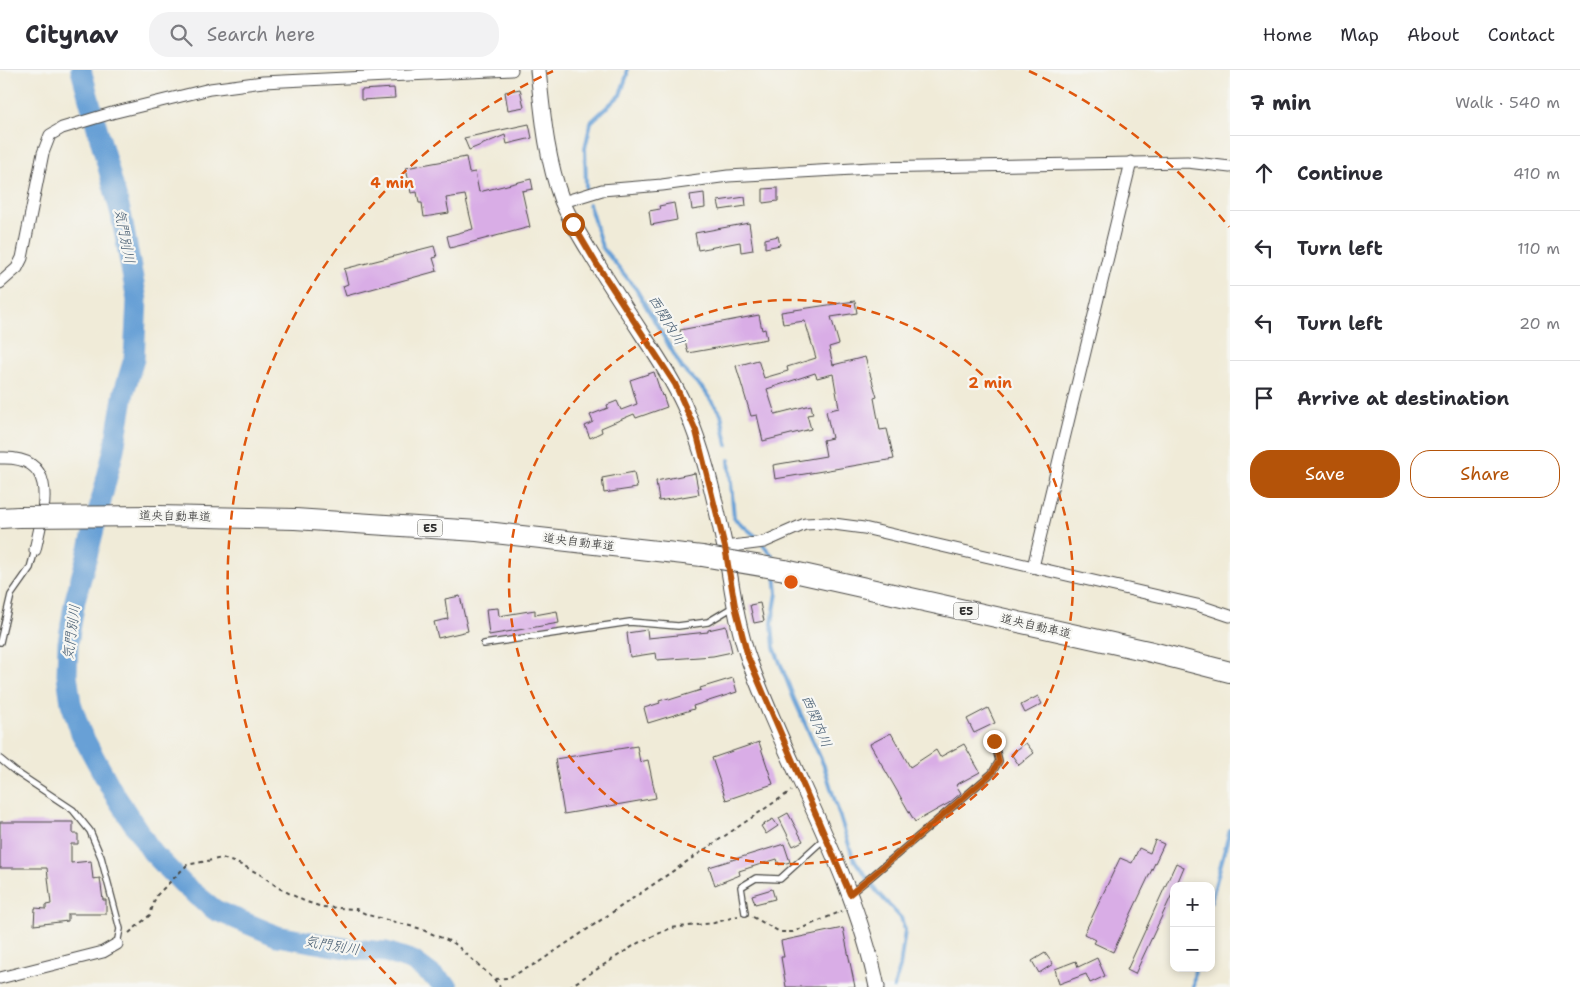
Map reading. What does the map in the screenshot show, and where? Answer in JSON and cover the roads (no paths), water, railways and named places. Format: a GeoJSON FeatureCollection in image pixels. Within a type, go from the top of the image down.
{"type":"FeatureCollection","features":[{"type":"Feature","properties":{"kind":"highway","name":"道央自動車道"},"geometry":{"type":"LineString","coordinates":[[10,518],[158,516],[295,518],[477,531],[702,556],[785,570],[1148,651],[1230,672]]}},
{"type":"Feature","properties":{"kind":"highway","name":"道央自動車道"},"geometry":{"type":"LineString","coordinates":[[1148,651],[1230,683]]}},
{"type":"Feature","properties":{"kind":"main road"},"geometry":{"type":"LineString","coordinates":[[538,70],[545,138],[551,165],[563,202],[573,224],[596,263],[675,384],[696,431],[725,547],[735,606],[748,657],[852,900],[870,955],[877,987]]}},
{"type":"Feature","properties":{"kind":"street"},"geometry":{"type":"LineString","coordinates":[[0,284],[17,268],[22,258],[43,153],[50,135],[62,128],[112,112],[210,89],[263,82],[512,70]]}},
{"type":"Feature","properties":{"kind":"street"},"geometry":{"type":"LineString","coordinates":[[1033,567],[1131,162]]}},
{"type":"Feature","properties":{"kind":"street"},"geometry":{"type":"LineString","coordinates":[[563,202],[602,190],[662,185],[728,176],[871,168],[1131,162],[1186,162],[1230,167]]}},
{"type":"Feature","properties":{"kind":"street"},"geometry":{"type":"LineString","coordinates":[[0,458],[24,461],[40,473],[44,484],[45,504],[35,550]]}},
{"type":"Feature","properties":{"kind":"street"},"geometry":{"type":"LineString","coordinates":[[725,547],[759,543],[805,524],[826,523],[864,528],[1197,605],[1230,616]]}},
{"type":"Feature","properties":{"kind":"street"},"geometry":{"type":"LineString","coordinates":[[0,978],[103,952],[117,944]]}},
{"type":"Feature","properties":{"kind":"lane"},"geometry":{"type":"LineString","coordinates":[[0,642],[11,595],[30,568],[35,550]]}},
{"type":"Feature","properties":{"kind":"lane"},"geometry":{"type":"LineString","coordinates":[[484,644],[630,622],[678,626],[708,622],[735,606]]}},
{"type":"Feature","properties":{"kind":"lane"},"geometry":{"type":"LineString","coordinates":[[852,900],[865,882],[992,773],[999,761],[994,741]]}},
{"type":"Feature","properties":{"kind":"lane"},"geometry":{"type":"LineString","coordinates":[[0,759],[73,810],[90,831],[101,857],[120,929],[117,944]]}},
{"type":"Feature","properties":{"kind":"lane"},"geometry":{"type":"LineString","coordinates":[[745,913],[741,887],[756,878],[780,879],[825,838]]}},
{"type":"Feature","properties":{"kind":"waterway","name":"気門別川"},"geometry":{"type":"LineString","coordinates":[[81,70],[121,214],[137,300],[134,359],[124,392],[114,449],[75,600],[68,643],[67,675],[71,703],[81,733],[113,792],[152,852],[185,886],[215,910],[277,936],[351,949],[386,952],[413,961],[448,987]]}},
{"type":"Feature","properties":{"kind":"waterway","name":"西関内川"},"geometry":{"type":"LineString","coordinates":[[586,188],[585,148],[591,122],[620,95],[627,70]]}},
{"type":"Feature","properties":{"kind":"waterway","name":"西関内川"},"geometry":{"type":"LineString","coordinates":[[589,204],[602,247],[636,289],[682,368],[704,390],[721,414],[727,445]]}},
{"type":"Feature","properties":{"kind":"waterway","name":"西関内川"},"geometry":{"type":"LineString","coordinates":[[729,460],[734,518],[759,539]]}},
{"type":"Feature","properties":{"kind":"waterway","name":"西関内川"},"geometry":{"type":"LineString","coordinates":[[763,545],[772,555],[773,562]]}},
{"type":"Feature","properties":{"kind":"waterway","name":"西関内川"},"geometry":{"type":"LineString","coordinates":[[775,573],[777,593],[772,623],[774,647],[794,699],[824,766],[853,858],[878,893],[901,918],[905,930],[900,967],[894,987]]}},
{"type":"Feature","properties":{"kind":"waterway"},"geometry":{"type":"LineString","coordinates":[[1215,886],[1230,830]]}},
{"type":"Feature","properties":{"kind":"waterway"},"geometry":{"type":"LineString","coordinates":[[1193,987],[1195,972]]}}]}
